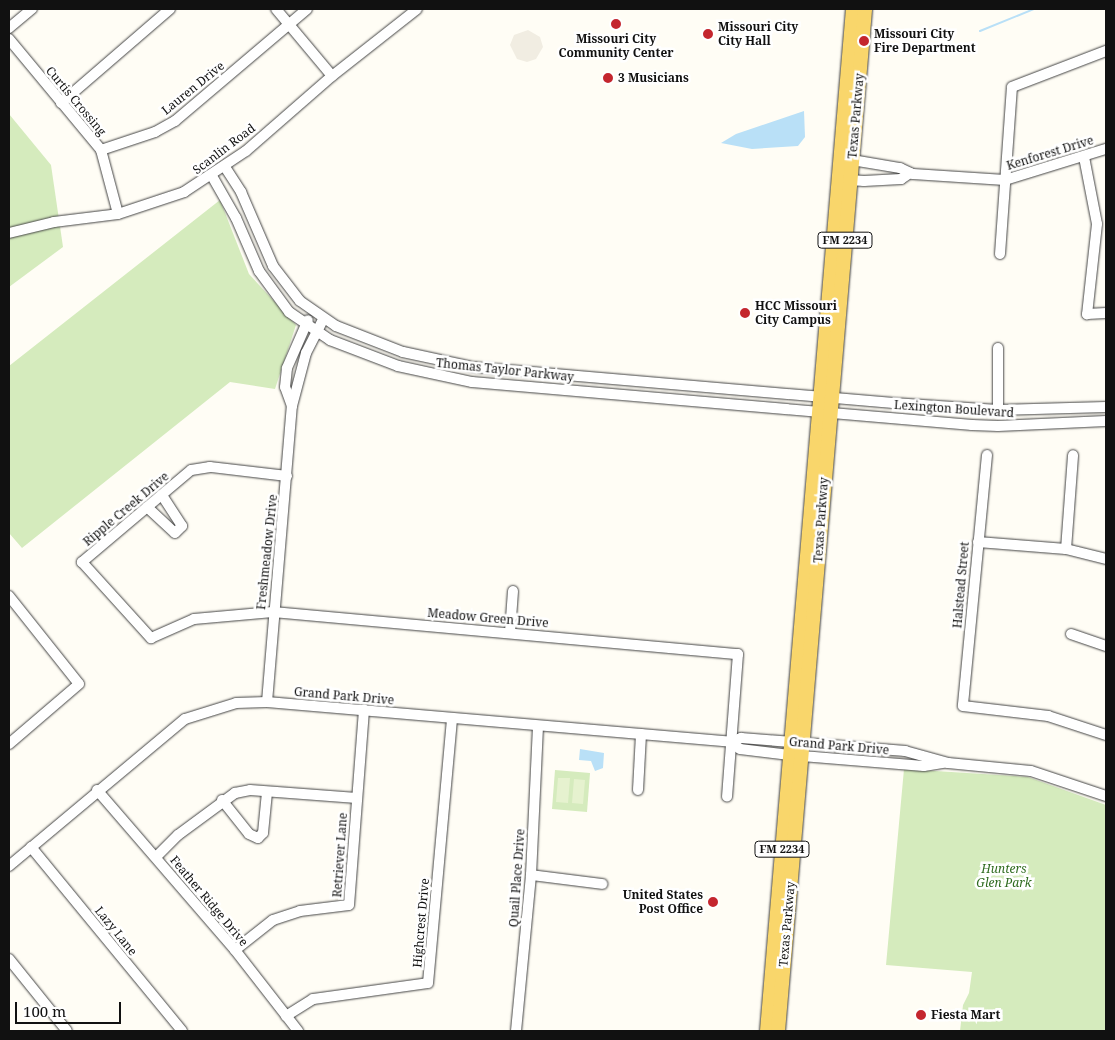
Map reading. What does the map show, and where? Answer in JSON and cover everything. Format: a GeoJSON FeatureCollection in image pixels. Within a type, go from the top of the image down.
{"type":"FeatureCollection","features":[{"type":"Feature","properties":{"kind":"main road","name":"Texas Parkway"},"geometry":{"type":"LineString","coordinates":[[778,1031],[790,890],[796,749],[846,159],[853,9]]}},
{"type":"Feature","properties":{"kind":"main road","name":"Texas Parkway"},"geometry":{"type":"LineString","coordinates":[[826,397],[850,180],[846,159],[865,9]]}},
{"type":"Feature","properties":{"kind":"main road","name":"Texas Parkway"},"geometry":{"type":"LineString","coordinates":[[767,1031],[780,869],[796,749]]}},
{"type":"Feature","properties":{"kind":"main road"},"geometry":{"type":"LineString","coordinates":[[780,869],[786,874],[785,885],[790,890]]}},
{"type":"Feature","properties":{"kind":"main road"},"geometry":{"type":"LineString","coordinates":[[773,959],[777,968],[777,976],[783,984]]}},
{"type":"Feature","properties":{"kind":"street"},"geometry":{"type":"LineString","coordinates":[[9,28],[32,9]]}},
{"type":"Feature","properties":{"kind":"street"},"geometry":{"type":"LineString","coordinates":[[60,103],[170,9]]}},
{"type":"Feature","properties":{"kind":"street"},"geometry":{"type":"LineString","coordinates":[[276,9],[332,76]]}},
{"type":"Feature","properties":{"kind":"street","name":"Lauren Drive"},"geometry":{"type":"LineString","coordinates":[[101,150],[155,132],[175,121],[307,9]]}},
{"type":"Feature","properties":{"kind":"street","name":"Scanlin Road"},"geometry":{"type":"LineString","coordinates":[[9,233],[54,222],[118,214],[184,192],[225,167],[332,76],[417,9]]}},
{"type":"Feature","properties":{"kind":"street","name":"Curtis Crossing"},"geometry":{"type":"LineString","coordinates":[[9,39],[60,103],[101,150],[118,214]]}},
{"type":"Feature","properties":{"kind":"street"},"geometry":{"type":"LineString","coordinates":[[1000,254],[1012,87],[1106,51]]}},
{"type":"Feature","properties":{"kind":"street","name":"Kenforest Drive"},"geometry":{"type":"LineString","coordinates":[[846,159],[900,168],[910,173],[1005,180],[1106,149]]}},
{"type":"Feature","properties":{"kind":"street"},"geometry":{"type":"LineString","coordinates":[[1084,157],[1097,224],[1087,314],[1106,313]]}},
{"type":"Feature","properties":{"kind":"street","name":"Thomas Taylor Parkway"},"geometry":{"type":"LineString","coordinates":[[225,167],[244,199],[273,266],[285,284],[313,313],[376,343],[454,364],[826,397]]}},
{"type":"Feature","properties":{"kind":"street","name":"Kenforest Drive"},"geometry":{"type":"LineString","coordinates":[[850,180],[901,180],[910,173]]}},
{"type":"Feature","properties":{"kind":"street","name":"Thomas Taylor Parkway"},"geometry":{"type":"LineString","coordinates":[[212,176],[233,211],[259,271],[289,312],[316,332],[370,358],[452,379],[825,411]]}},
{"type":"Feature","properties":{"kind":"street","name":"Freshmeadow Drive"},"geometry":{"type":"LineString","coordinates":[[292,406],[284,387],[287,368],[313,313]]}},
{"type":"Feature","properties":{"kind":"street","name":"Freshmeadow Drive"},"geometry":{"type":"LineString","coordinates":[[267,702],[273,612],[292,406],[306,353],[323,319]]}},
{"type":"Feature","properties":{"kind":"street"},"geometry":{"type":"LineString","coordinates":[[998,348],[998,410]]}},
{"type":"Feature","properties":{"kind":"street"},"geometry":{"type":"LineString","coordinates":[[704,402],[705,387]]}},
{"type":"Feature","properties":{"kind":"street","name":"Lexington Boulevard"},"geometry":{"type":"LineString","coordinates":[[826,397],[998,410],[1106,407]]}},
{"type":"Feature","properties":{"kind":"street"},"geometry":{"type":"LineString","coordinates":[[972,409],[972,424]]}},
{"type":"Feature","properties":{"kind":"street","name":"Lexington Boulevard"},"geometry":{"type":"LineString","coordinates":[[825,411],[998,426],[1106,421]]}},
{"type":"Feature","properties":{"kind":"street","name":"Halstead Street"},"geometry":{"type":"LineString","coordinates":[[987,455],[963,706],[976,706],[1048,716],[1106,735]]}},
{"type":"Feature","properties":{"kind":"street"},"geometry":{"type":"LineString","coordinates":[[1066,549],[1073,456]]}},
{"type":"Feature","properties":{"kind":"street","name":"Ripple Creek Drive"},"geometry":{"type":"LineString","coordinates":[[151,638],[82,562],[191,470],[210,467],[287,476]]}},
{"type":"Feature","properties":{"kind":"street"},"geometry":{"type":"LineString","coordinates":[[147,507],[175,533],[182,526],[162,495]]}},
{"type":"Feature","properties":{"kind":"street"},"geometry":{"type":"LineString","coordinates":[[978,542],[1066,549],[1106,559]]}},
{"type":"Feature","properties":{"kind":"street"},"geometry":{"type":"LineString","coordinates":[[510,632],[513,591]]}},
{"type":"Feature","properties":{"kind":"street"},"geometry":{"type":"LineString","coordinates":[[9,596],[62,660],[79,684],[9,744]]}},
{"type":"Feature","properties":{"kind":"street","name":"Meadow Green Drive"},"geometry":{"type":"LineString","coordinates":[[151,638],[194,619],[273,612],[738,654],[731,742]]}},
{"type":"Feature","properties":{"kind":"street"},"geometry":{"type":"LineString","coordinates":[[1071,634],[1106,646]]}},
{"type":"Feature","properties":{"kind":"street","name":"Grand Park Drive"},"geometry":{"type":"LineString","coordinates":[[9,866],[97,790],[185,719],[236,703],[267,702],[731,742],[740,749],[796,749],[924,766],[948,763],[1031,771],[1106,796]]}},
{"type":"Feature","properties":{"kind":"street","name":"Retriever Lane"},"geometry":{"type":"LineString","coordinates":[[235,950],[273,920],[300,911],[349,905],[364,710]]}},
{"type":"Feature","properties":{"kind":"street","name":"Highcrest Drive"},"geometry":{"type":"LineString","coordinates":[[286,1016],[313,999],[428,983],[452,718]]}},
{"type":"Feature","properties":{"kind":"street","name":"Quail Place Drive"},"geometry":{"type":"LineString","coordinates":[[516,1031],[530,875],[538,726]]}},
{"type":"Feature","properties":{"kind":"street"},"geometry":{"type":"LineString","coordinates":[[638,790],[640,734]]}},
{"type":"Feature","properties":{"kind":"street"},"geometry":{"type":"LineString","coordinates":[[727,797],[731,742]]}},
{"type":"Feature","properties":{"kind":"street","name":"Feather Ridge Drive"},"geometry":{"type":"LineString","coordinates":[[97,790],[235,950],[298,1031]]}},
{"type":"Feature","properties":{"kind":"street"},"geometry":{"type":"LineString","coordinates":[[156,857],[178,835],[206,817],[222,800],[235,792],[250,790],[357,798]]}},
{"type":"Feature","properties":{"kind":"street"},"geometry":{"type":"LineString","coordinates":[[222,800],[249,834],[258,838],[263,833],[267,792]]}},
{"type":"Feature","properties":{"kind":"street","name":"Lazy Lane"},"geometry":{"type":"LineString","coordinates":[[31,847],[182,1031]]}},
{"type":"Feature","properties":{"kind":"street"},"geometry":{"type":"LineString","coordinates":[[530,875],[602,884]]}},
{"type":"Feature","properties":{"kind":"street"},"geometry":{"type":"LineString","coordinates":[[9,959],[67,1031]]}},
{"type":"Feature","properties":{"kind":"green space"},"geometry":{"type":"Polygon","coordinates":[[[9,114],[51,165],[63,247],[9,287],[9,114]]]}},
{"type":"Feature","properties":{"kind":"green space"},"geometry":{"type":"Polygon","coordinates":[[[220,200],[249,274],[296,325],[275,389],[230,382],[22,548],[9,533],[9,366],[220,200]]]}},
{"type":"Feature","properties":{"kind":"green space","name":"Hunters Glen Park"},"geometry":{"type":"Polygon","coordinates":[[[904,769],[1028,777],[1106,805],[1106,1031],[960,1031],[963,1005],[969,993],[972,972],[886,965],[904,769]]]}},
{"type":"Feature","properties":{"kind":"green space"},"geometry":{"type":"Polygon","coordinates":[[[555,770],[590,773],[587,812],[552,809],[555,770]]]}},
{"type":"Feature","properties":{"kind":"green space"},"geometry":{"type":"Polygon","coordinates":[[[558,778],[570,778],[568,803],[556,802],[558,778]]]}},
{"type":"Feature","properties":{"kind":"green space"},"geometry":{"type":"Polygon","coordinates":[[[574,779],[585,780],[583,804],[572,803],[574,779]]]}},
{"type":"Feature","properties":{"kind":"shaded area"},"geometry":{"type":"Polygon","coordinates":[[[528,30],[540,37],[543,47],[536,59],[527,62],[517,59],[510,45],[514,35],[528,30]]]}},
{"type":"Feature","properties":{"kind":"water"},"geometry":{"type":"Polygon","coordinates":[[[804,111],[805,137],[798,146],[752,149],[721,143],[736,134],[804,111]]]}},
{"type":"Feature","properties":{"kind":"water"},"geometry":{"type":"Polygon","coordinates":[[[580,749],[604,753],[603,768],[595,771],[591,761],[579,760],[580,749]]]}},
{"type":"Feature","properties":{"kind":"waterway"},"geometry":{"type":"LineString","coordinates":[[980,31],[1034,9]]}},
{"type":"Feature","properties":{"kind":"place","name":"Missouri City Community Center"},"geometry":{"type":"Point","coordinates":[616,24]}},
{"type":"Feature","properties":{"kind":"place","name":"Missouri City City Hall"},"geometry":{"type":"Point","coordinates":[708,34]}},
{"type":"Feature","properties":{"kind":"place","name":"Missouri City Fire Department"},"geometry":{"type":"Point","coordinates":[864,41]}},
{"type":"Feature","properties":{"kind":"place","name":"3 Musicians"},"geometry":{"type":"Point","coordinates":[608,78]}},
{"type":"Feature","properties":{"kind":"place","name":"HCC Missouri City Campus"},"geometry":{"type":"Point","coordinates":[745,313]}},
{"type":"Feature","properties":{"kind":"place","name":"United States Post Office"},"geometry":{"type":"Point","coordinates":[713,902]}},
{"type":"Feature","properties":{"kind":"place","name":"Fiesta Mart"},"geometry":{"type":"Point","coordinates":[921,1015]}}]}
